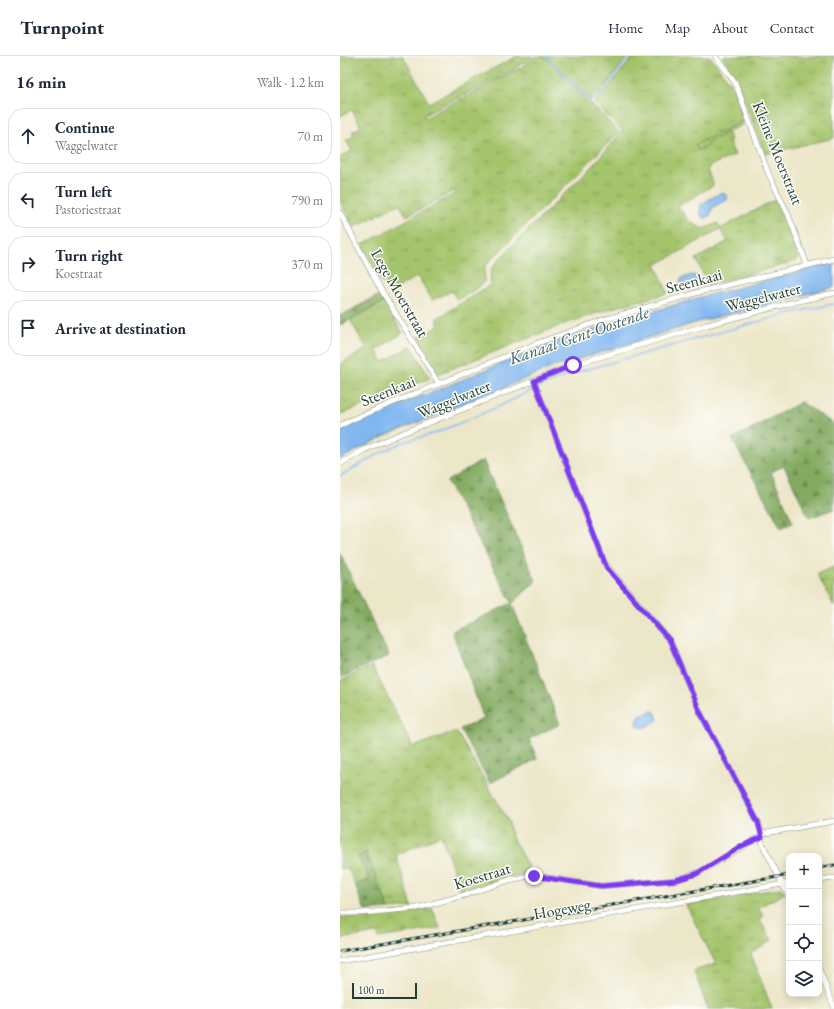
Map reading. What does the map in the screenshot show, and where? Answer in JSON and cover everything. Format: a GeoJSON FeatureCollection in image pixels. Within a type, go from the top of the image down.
{"type":"FeatureCollection","features":[{"type":"Feature","properties":{"kind":"street","name":"Kleine Moerstraat"},"geometry":{"type":"LineString","coordinates":[[715,56],[735,82],[769,175],[788,214],[807,265]]}},
{"type":"Feature","properties":{"kind":"street","name":"Lege Moerstraat"},"geometry":{"type":"LineString","coordinates":[[340,213],[380,288],[439,384]]}},
{"type":"Feature","properties":{"kind":"street","name":"Steenkaai"},"geometry":{"type":"LineString","coordinates":[[340,426],[351,420],[538,343],[600,321],[699,292],[834,259]]}},
{"type":"Feature","properties":{"kind":"street","name":"Waggelwater"},"geometry":{"type":"LineString","coordinates":[[340,464],[364,450],[398,435],[536,385],[609,353],[779,306],[834,293]]}},
{"type":"Feature","properties":{"kind":"street"},"geometry":{"type":"LineString","coordinates":[[536,385],[605,564],[670,641],[700,712],[758,822],[762,843],[775,870],[786,884]]}},
{"type":"Feature","properties":{"kind":"street","name":"Koestraat"},"geometry":{"type":"LineString","coordinates":[[340,913],[362,914],[417,908],[468,894],[509,880],[529,876],[601,886],[676,880],[696,874],[742,846],[762,837],[766,833],[834,821]]}},
{"type":"Feature","properties":{"kind":"street"},"geometry":{"type":"LineString","coordinates":[[822,880],[834,878]]}},
{"type":"Feature","properties":{"kind":"street","name":"Hogeweg"},"geometry":{"type":"LineString","coordinates":[[340,961],[786,884]]}},
{"type":"Feature","properties":{"kind":"street"},"geometry":{"type":"LineString","coordinates":[[822,977],[834,1007]]}},
{"type":"Feature","properties":{"kind":"green space"},"geometry":{"type":"Polygon","coordinates":[[[340,56],[403,56],[429,103],[517,56],[533,56],[511,71],[424,115],[425,118],[520,68],[536,56],[544,56],[619,132],[485,266],[484,282],[478,288],[457,300],[452,291],[432,300],[418,276],[389,293],[362,245],[456,193],[456,190],[407,216],[399,204],[354,227],[340,202],[340,157],[352,151],[346,140],[354,136],[352,131],[361,127],[352,110],[340,116],[340,56]]]}},
{"type":"Feature","properties":{"kind":"green space"},"geometry":{"type":"Polygon","coordinates":[[[547,56],[628,56],[600,93],[591,100],[547,56]]]}},
{"type":"Feature","properties":{"kind":"green space"},"geometry":{"type":"Polygon","coordinates":[[[634,56],[710,56],[732,86],[746,120],[695,145],[698,150],[705,148],[710,141],[727,132],[731,140],[729,142],[735,155],[709,166],[708,170],[714,185],[678,206],[688,220],[703,229],[718,223],[720,229],[656,265],[668,293],[612,308],[564,324],[438,374],[415,339],[439,326],[436,319],[490,285],[491,270],[499,259],[593,165],[622,131],[595,103],[634,56]]]}},
{"type":"Feature","properties":{"kind":"green space"},"geometry":{"type":"Polygon","coordinates":[[[834,56],[834,138],[765,154],[736,78],[722,57],[834,56]]]}},
{"type":"Feature","properties":{"kind":"green space"},"geometry":{"type":"Polygon","coordinates":[[[742,121],[743,124],[710,141],[705,148],[698,150],[695,145],[742,121]]]}},
{"type":"Feature","properties":{"kind":"green space"},"geometry":{"type":"Polygon","coordinates":[[[778,198],[799,258],[793,262],[708,285],[696,259],[728,241],[720,229],[778,198]]]}},
{"type":"Feature","properties":{"kind":"green space"},"geometry":{"type":"Polygon","coordinates":[[[379,295],[384,302],[340,325],[340,316],[379,295]]]}},
{"type":"Feature","properties":{"kind":"green space"},"geometry":{"type":"Polygon","coordinates":[[[384,302],[403,333],[376,350],[383,362],[411,346],[430,378],[342,414],[340,410],[340,364],[367,349],[350,320],[384,302]]]}},
{"type":"Feature","properties":{"kind":"green space"},"geometry":{"type":"Polygon","coordinates":[[[801,402],[834,424],[834,509],[809,518],[784,466],[771,472],[793,523],[781,528],[732,439],[801,402]]]}},
{"type":"Feature","properties":{"kind":"green space"},"geometry":{"type":"Polygon","coordinates":[[[483,460],[536,581],[512,604],[560,724],[529,739],[537,759],[490,783],[460,729],[484,719],[452,631],[512,603],[447,481],[483,460]]]}},
{"type":"Feature","properties":{"kind":"green space"},"geometry":{"type":"Polygon","coordinates":[[[340,553],[389,656],[342,677],[340,672],[340,553]]]}},
{"type":"Feature","properties":{"kind":"green space"},"geometry":{"type":"Polygon","coordinates":[[[834,567],[834,606],[817,574],[834,567]]]}},
{"type":"Feature","properties":{"kind":"green space"},"geometry":{"type":"Polygon","coordinates":[[[372,666],[413,747],[456,731],[509,822],[511,835],[531,873],[509,877],[462,894],[441,835],[396,855],[412,907],[389,909],[358,856],[369,879],[355,885],[348,868],[340,869],[340,681],[372,666]]]}},
{"type":"Feature","properties":{"kind":"green space"},"geometry":{"type":"Polygon","coordinates":[[[366,852],[389,909],[365,911],[355,885],[369,879],[358,856],[366,852]]]}},
{"type":"Feature","properties":{"kind":"green space"},"geometry":{"type":"Polygon","coordinates":[[[781,888],[785,893],[759,907],[763,917],[759,919],[772,940],[751,954],[772,1009],[708,1009],[694,971],[716,964],[686,905],[781,888]]]}},
{"type":"Feature","properties":{"kind":"green space"},"geometry":{"type":"Polygon","coordinates":[[[432,908],[440,928],[379,938],[377,933],[340,939],[340,917],[368,917],[432,908]]]}},
{"type":"Feature","properties":{"kind":"water"},"geometry":{"type":"Polygon","coordinates":[[[722,192],[727,196],[727,200],[713,207],[710,216],[707,218],[702,217],[700,211],[701,204],[722,192]]]}},
{"type":"Feature","properties":{"kind":"water","name":"Kanaal Gent-Oostende"},"geometry":{"type":"Polygon","coordinates":[[[834,263],[834,287],[698,322],[551,368],[387,435],[340,459],[340,430],[370,416],[440,389],[553,342],[694,299],[834,263]]]}},
{"type":"Feature","properties":{"kind":"water"},"geometry":{"type":"Polygon","coordinates":[[[692,275],[697,276],[699,281],[698,283],[692,287],[683,287],[680,281],[682,278],[692,275]]]}},
{"type":"Feature","properties":{"kind":"water"},"geometry":{"type":"Polygon","coordinates":[[[652,711],[656,713],[658,720],[644,728],[637,726],[640,715],[652,711]]]}},
{"type":"Feature","properties":{"kind":"waterway"},"geometry":{"type":"LineString","coordinates":[[546,56],[590,101],[594,101],[603,91]]}},
{"type":"Feature","properties":{"kind":"waterway"},"geometry":{"type":"LineString","coordinates":[[605,88],[631,56]]}},
{"type":"Feature","properties":{"kind":"waterway"},"geometry":{"type":"LineString","coordinates":[[340,476],[380,453],[403,442],[436,433],[500,406],[534,389],[574,373],[786,314],[834,304]]}},
{"type":"Feature","properties":{"kind":"railway"},"geometry":{"type":"LineString","coordinates":[[822,867],[834,865]]}},
{"type":"Feature","properties":{"kind":"railway"},"geometry":{"type":"LineString","coordinates":[[340,951],[786,876]]}},
{"type":"Feature","properties":{"kind":"route"},"geometry":{"type":"LineString","coordinates":[[534,876],[594,886],[637,885],[676,880],[702,871],[742,846],[762,837],[758,822],[700,712],[670,641],[607,568],[604,561],[534,381],[573,365]]}}]}
